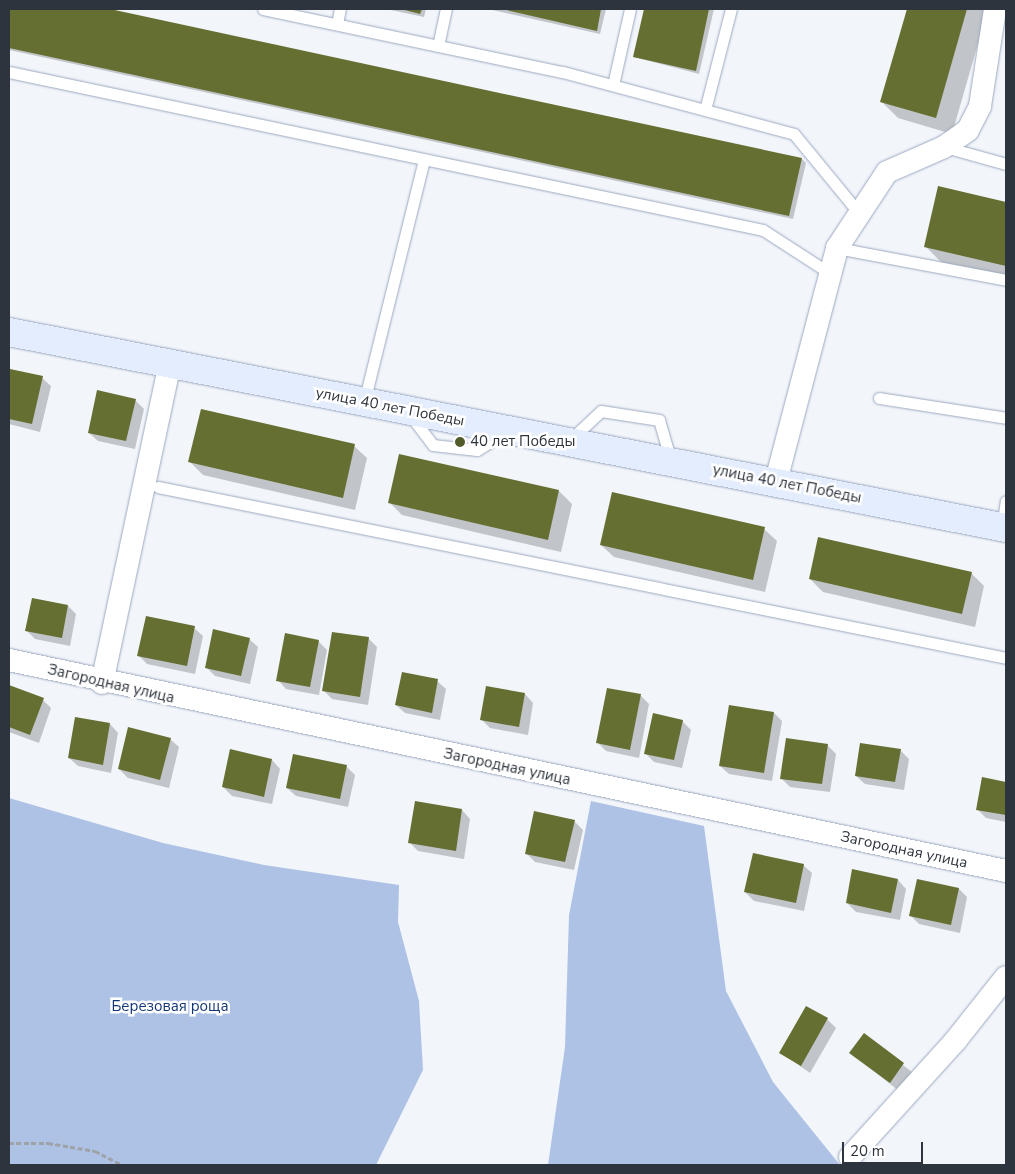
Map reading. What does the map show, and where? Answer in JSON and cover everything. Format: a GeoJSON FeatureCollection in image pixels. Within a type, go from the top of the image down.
{"type":"FeatureCollection","features":[{"type":"Feature","properties":{"kind":"street"},"geometry":{"type":"LineString","coordinates":[[776,481],[837,248],[858,212],[887,172],[944,147],[968,130],[980,106],[995,9]]}},
{"type":"Feature","properties":{"kind":"street","name":"улица 40 лет Победы"},"geometry":{"type":"LineString","coordinates":[[9,332],[567,442],[776,481],[1004,528]]}},
{"type":"Feature","properties":{"kind":"street"},"geometry":{"type":"LineString","coordinates":[[102,683],[170,364]]}},
{"type":"Feature","properties":{"kind":"street","name":"Загородная улица"},"geometry":{"type":"LineString","coordinates":[[9,660],[102,683],[1006,871]]}},
{"type":"Feature","properties":{"kind":"street"},"geometry":{"type":"LineString","coordinates":[[850,1157],[956,1040],[1006,977]]}},
{"type":"Feature","properties":{"kind":"lane"},"geometry":{"type":"LineString","coordinates":[[263,9],[613,85],[794,134],[858,212]]}},
{"type":"Feature","properties":{"kind":"lane"},"geometry":{"type":"LineString","coordinates":[[337,24],[340,9]]}},
{"type":"Feature","properties":{"kind":"lane"},"geometry":{"type":"LineString","coordinates":[[438,46],[446,9]]}},
{"type":"Feature","properties":{"kind":"lane"},"geometry":{"type":"LineString","coordinates":[[613,85],[630,9]]}},
{"type":"Feature","properties":{"kind":"lane"},"geometry":{"type":"LineString","coordinates":[[705,110],[731,9]]}},
{"type":"Feature","properties":{"kind":"lane"},"geometry":{"type":"LineString","coordinates":[[9,72],[762,230],[831,274]]}},
{"type":"Feature","properties":{"kind":"lane"},"geometry":{"type":"LineString","coordinates":[[944,147],[1006,164]]}},
{"type":"Feature","properties":{"kind":"lane"},"geometry":{"type":"LineString","coordinates":[[364,402],[424,159]]}},
{"type":"Feature","properties":{"kind":"lane"},"geometry":{"type":"LineString","coordinates":[[837,248],[1006,280]]}},
{"type":"Feature","properties":{"kind":"lane"},"geometry":{"type":"LineString","coordinates":[[879,398],[1006,418]]}},
{"type":"Feature","properties":{"kind":"lane"},"geometry":{"type":"LineString","coordinates":[[567,442],[601,411],[659,420],[672,462]]}},
{"type":"Feature","properties":{"kind":"lane"},"geometry":{"type":"LineString","coordinates":[[158,487],[1006,658]]}},
{"type":"Feature","properties":{"kind":"lane"},"geometry":{"type":"LineString","coordinates":[[1004,528],[1006,501]]}},
{"type":"Feature","properties":{"kind":"path"},"geometry":{"type":"LineString","coordinates":[[9,1143],[48,1142],[95,1151],[123,1165]]}},
{"type":"Feature","properties":{"kind":"green space","name":"Березовая роща"},"geometry":{"type":"Polygon","coordinates":[[[9,798],[163,843],[264,865],[399,885],[398,922],[419,1001],[423,1070],[376,1165],[9,1165],[9,798]]]}},
{"type":"Feature","properties":{"kind":"green space"},"geometry":{"type":"Polygon","coordinates":[[[591,801],[704,826],[726,991],[773,1082],[840,1165],[548,1165],[565,1047],[569,915],[591,801]]]}},
{"type":"Feature","properties":{"kind":"building"},"geometry":{"type":"Polygon","coordinates":[[[9,9],[110,9],[802,158],[789,216],[9,48],[9,9]]]}},
{"type":"Feature","properties":{"kind":"building"},"geometry":{"type":"Polygon","coordinates":[[[401,9],[422,9],[420,14],[401,9]]]}},
{"type":"Feature","properties":{"kind":"building"},"geometry":{"type":"Polygon","coordinates":[[[502,9],[601,9],[597,31],[502,9]]]}},
{"type":"Feature","properties":{"kind":"building"},"geometry":{"type":"Polygon","coordinates":[[[644,9],[709,9],[696,71],[633,57],[644,9]]]}},
{"type":"Feature","properties":{"kind":"building"},"geometry":{"type":"Polygon","coordinates":[[[907,9],[967,9],[936,118],[880,102],[907,9]]]}},
{"type":"Feature","properties":{"kind":"building"},"geometry":{"type":"Polygon","coordinates":[[[938,186],[1006,202],[1006,266],[924,247],[938,186]]]}},
{"type":"Feature","properties":{"kind":"building"},"geometry":{"type":"Polygon","coordinates":[[[10,369],[43,376],[32,424],[9,419],[10,369]]]}},
{"type":"Feature","properties":{"kind":"building"},"geometry":{"type":"Polygon","coordinates":[[[97,390],[136,399],[126,441],[88,433],[97,390]]]}},
{"type":"Feature","properties":{"kind":"building"},"geometry":{"type":"Polygon","coordinates":[[[201,409],[355,444],[343,498],[188,462],[201,409]]]}},
{"type":"Feature","properties":{"kind":"building"},"geometry":{"type":"Polygon","coordinates":[[[399,454],[559,490],[548,540],[388,503],[399,454]]]}},
{"type":"Feature","properties":{"kind":"building"},"geometry":{"type":"Polygon","coordinates":[[[612,492],[765,527],[753,580],[600,545],[612,492]]]}},
{"type":"Feature","properties":{"kind":"building"},"geometry":{"type":"Polygon","coordinates":[[[818,537],[972,572],[962,614],[809,579],[818,537]]]}},
{"type":"Feature","properties":{"kind":"building"},"geometry":{"type":"Polygon","coordinates":[[[32,598],[68,605],[62,638],[25,631],[32,598]]]}},
{"type":"Feature","properties":{"kind":"building"},"geometry":{"type":"Polygon","coordinates":[[[146,616],[195,626],[187,666],[137,656],[146,616]]]}},
{"type":"Feature","properties":{"kind":"building"},"geometry":{"type":"Polygon","coordinates":[[[213,629],[250,638],[241,676],[205,668],[213,629]]]}},
{"type":"Feature","properties":{"kind":"building"},"geometry":{"type":"Polygon","coordinates":[[[332,632],[369,637],[360,697],[322,691],[332,632]]]}},
{"type":"Feature","properties":{"kind":"building"},"geometry":{"type":"Polygon","coordinates":[[[285,633],[319,640],[310,687],[276,681],[285,633]]]}},
{"type":"Feature","properties":{"kind":"building"},"geometry":{"type":"Polygon","coordinates":[[[402,672],[438,679],[432,713],[395,705],[402,672]]]}},
{"type":"Feature","properties":{"kind":"building"},"geometry":{"type":"Polygon","coordinates":[[[9,685],[44,698],[30,735],[9,727],[9,685]]]}},
{"type":"Feature","properties":{"kind":"building"},"geometry":{"type":"Polygon","coordinates":[[[486,686],[525,693],[519,727],[480,720],[486,686]]]}},
{"type":"Feature","properties":{"kind":"building"},"geometry":{"type":"Polygon","coordinates":[[[607,688],[641,694],[630,750],[596,743],[607,688]]]}},
{"type":"Feature","properties":{"kind":"building"},"geometry":{"type":"Polygon","coordinates":[[[729,705],[774,712],[764,773],[719,766],[729,705]]]}},
{"type":"Feature","properties":{"kind":"building"},"geometry":{"type":"Polygon","coordinates":[[[653,713],[683,720],[674,760],[644,754],[653,713]]]}},
{"type":"Feature","properties":{"kind":"building"},"geometry":{"type":"Polygon","coordinates":[[[75,717],[110,723],[103,765],[68,758],[75,717]]]}},
{"type":"Feature","properties":{"kind":"building"},"geometry":{"type":"Polygon","coordinates":[[[128,727],[171,738],[160,780],[118,769],[128,727]]]}},
{"type":"Feature","properties":{"kind":"building"},"geometry":{"type":"Polygon","coordinates":[[[786,738],[828,744],[822,784],[780,779],[786,738]]]}},
{"type":"Feature","properties":{"kind":"building"},"geometry":{"type":"Polygon","coordinates":[[[860,743],[901,749],[895,782],[855,776],[860,743]]]}},
{"type":"Feature","properties":{"kind":"building"},"geometry":{"type":"Polygon","coordinates":[[[230,749],[272,759],[264,797],[222,787],[230,749]]]}},
{"type":"Feature","properties":{"kind":"building"},"geometry":{"type":"Polygon","coordinates":[[[293,754],[347,765],[340,799],[286,788],[293,754]]]}},
{"type":"Feature","properties":{"kind":"building"},"geometry":{"type":"Polygon","coordinates":[[[982,777],[1006,782],[1006,815],[976,810],[982,777]]]}},
{"type":"Feature","properties":{"kind":"building"},"geometry":{"type":"Polygon","coordinates":[[[415,801],[462,809],[456,851],[408,843],[415,801]]]}},
{"type":"Feature","properties":{"kind":"building"},"geometry":{"type":"Polygon","coordinates":[[[534,811],[575,820],[565,862],[525,854],[534,811]]]}},
{"type":"Feature","properties":{"kind":"building"},"geometry":{"type":"Polygon","coordinates":[[[753,853],[804,864],[796,903],[744,892],[753,853]]]}},
{"type":"Feature","properties":{"kind":"building"},"geometry":{"type":"Polygon","coordinates":[[[852,869],[898,879],[891,913],[846,903],[852,869]]]}},
{"type":"Feature","properties":{"kind":"building"},"geometry":{"type":"Polygon","coordinates":[[[917,879],[959,888],[951,925],[909,916],[917,879]]]}},
{"type":"Feature","properties":{"kind":"building"},"geometry":{"type":"Polygon","coordinates":[[[806,1006],[828,1018],[801,1066],[779,1053],[806,1006]]]}},
{"type":"Feature","properties":{"kind":"building"},"geometry":{"type":"Polygon","coordinates":[[[864,1033],[904,1063],[890,1083],[849,1053],[864,1033]]]}},
{"type":"Feature","properties":{"kind":"place","name":"40 лет Победы"},"geometry":{"type":"Point","coordinates":[460,442]}}]}
